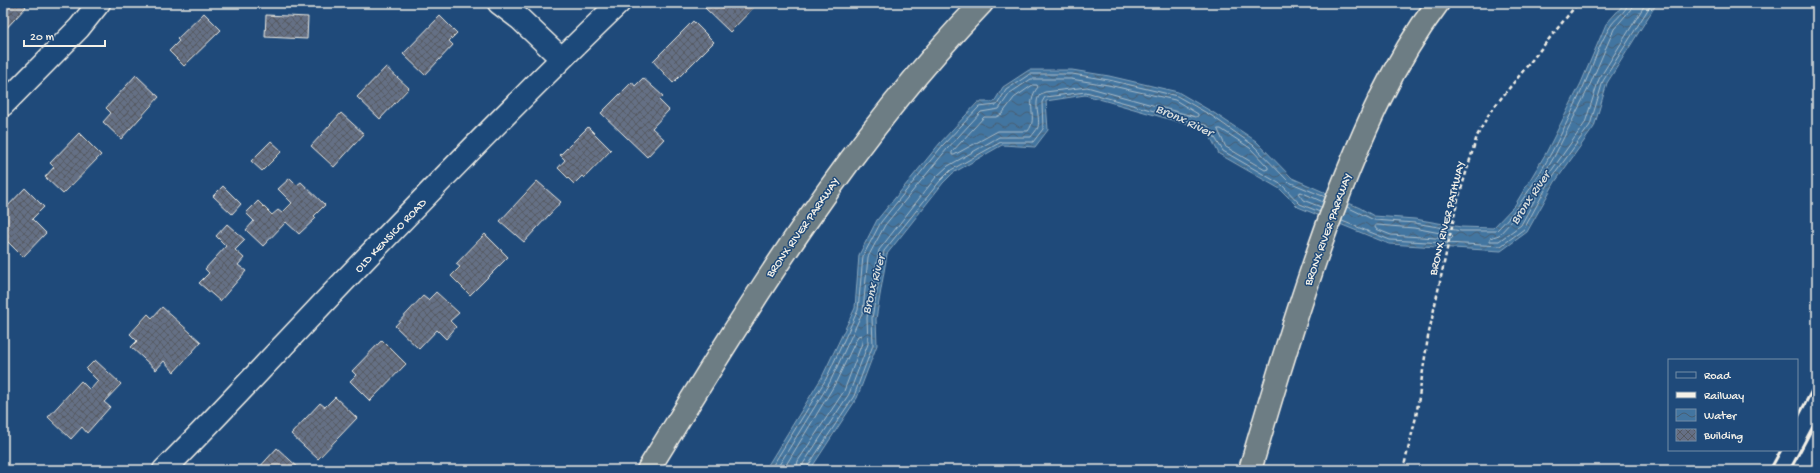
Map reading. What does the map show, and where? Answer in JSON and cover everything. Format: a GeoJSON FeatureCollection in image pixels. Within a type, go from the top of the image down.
{"type":"FeatureCollection","features":[{"type":"Feature","properties":{"kind":"highway","name":"BRONX RIVER PARKWAY"},"geometry":{"type":"LineString","coordinates":[[648,470],[760,288],[797,233],[847,165],[904,92],[982,3]]}},
{"type":"Feature","properties":{"kind":"highway","name":"BRONX RIVER PARKWAY"},"geometry":{"type":"LineString","coordinates":[[1250,470],[1278,370],[1312,268],[1363,136],[1395,68],[1438,3]]}},
{"type":"Feature","properties":{"kind":"street"},"geometry":{"type":"LineString","coordinates":[[3,105],[79,28],[100,3]]}},
{"type":"Feature","properties":{"kind":"street"},"geometry":{"type":"LineString","coordinates":[[499,3],[520,18],[561,58]]}},
{"type":"Feature","properties":{"kind":"street","name":"OLD KENSICO ROAD"},"geometry":{"type":"LineString","coordinates":[[164,470],[221,413],[329,296],[561,58],[619,3]]}},
{"type":"Feature","properties":{"kind":"path","name":"BRONX RIVER PATHWAY"},"geometry":{"type":"LineString","coordinates":[[1403,470],[1416,417],[1428,337],[1445,257],[1457,203],[1477,136],[1490,112],[1578,3]]}},
{"type":"Feature","properties":{"kind":"water","name":"Bronx River"},"geometry":{"type":"Polygon","coordinates":[[[1625,3],[1657,3],[1607,83],[1594,127],[1555,182],[1527,232],[1501,251],[1389,244],[1298,207],[1280,189],[1219,154],[1207,130],[1085,95],[1046,101],[1048,130],[1035,147],[1002,145],[953,173],[943,183],[887,254],[876,319],[877,345],[857,398],[810,470],[765,470],[822,377],[855,308],[859,255],[877,220],[940,143],[978,102],[994,102],[1003,87],[1029,70],[1072,70],[1109,76],[1178,92],[1214,113],[1256,141],[1292,178],[1360,208],[1374,216],[1415,219],[1461,227],[1493,228],[1515,205],[1546,153],[1581,83],[1606,24],[1625,3]]]}},
{"type":"Feature","properties":{"kind":"building"},"geometry":{"type":"Polygon","coordinates":[[[3,3],[23,3],[26,7],[3,32],[3,3]]]}},
{"type":"Feature","properties":{"kind":"building"},"geometry":{"type":"Polygon","coordinates":[[[710,3],[758,3],[730,32],[705,8],[710,3]]]}},
{"type":"Feature","properties":{"kind":"building"},"geometry":{"type":"Polygon","coordinates":[[[204,13],[221,30],[184,66],[169,51],[179,41],[177,39],[204,13]]]}},
{"type":"Feature","properties":{"kind":"building"},"geometry":{"type":"Polygon","coordinates":[[[266,15],[308,17],[307,39],[265,37],[266,15]]]}},
{"type":"Feature","properties":{"kind":"building"},"geometry":{"type":"Polygon","coordinates":[[[440,16],[457,33],[449,41],[453,45],[425,75],[403,54],[440,16]]]}},
{"type":"Feature","properties":{"kind":"building"},"geometry":{"type":"Polygon","coordinates":[[[693,21],[714,42],[673,83],[653,61],[693,21]]]}},
{"type":"Feature","properties":{"kind":"building"},"geometry":{"type":"Polygon","coordinates":[[[386,67],[409,88],[380,119],[357,97],[386,67]]]}},
{"type":"Feature","properties":{"kind":"building"},"geometry":{"type":"Polygon","coordinates":[[[136,75],[159,97],[121,139],[103,122],[111,113],[106,108],[136,75]]]}},
{"type":"Feature","properties":{"kind":"building"},"geometry":{"type":"Polygon","coordinates":[[[643,78],[663,96],[659,100],[669,110],[652,128],[664,139],[647,157],[601,113],[632,82],[635,86],[643,78]]]}},
{"type":"Feature","properties":{"kind":"building"},"geometry":{"type":"Polygon","coordinates":[[[341,113],[364,134],[334,167],[311,146],[341,113]]]}},
{"type":"Feature","properties":{"kind":"building"},"geometry":{"type":"Polygon","coordinates":[[[588,127],[611,150],[584,178],[582,176],[574,184],[558,168],[565,160],[560,155],[588,127]]]}},
{"type":"Feature","properties":{"kind":"building"},"geometry":{"type":"Polygon","coordinates":[[[79,133],[101,155],[63,194],[45,177],[54,167],[50,163],[79,133]]]}},
{"type":"Feature","properties":{"kind":"building"},"geometry":{"type":"Polygon","coordinates":[[[271,141],[282,151],[262,171],[251,161],[271,141]]]}},
{"type":"Feature","properties":{"kind":"building"},"geometry":{"type":"Polygon","coordinates":[[[290,178],[297,185],[301,182],[325,205],[314,216],[316,218],[299,234],[286,222],[263,246],[246,230],[254,221],[246,213],[258,201],[272,215],[278,210],[282,213],[292,203],[278,189],[290,178]]]}},
{"type":"Feature","properties":{"kind":"building"},"geometry":{"type":"Polygon","coordinates":[[[537,181],[561,202],[524,242],[500,221],[537,181]]]}},
{"type":"Feature","properties":{"kind":"building"},"geometry":{"type":"Polygon","coordinates":[[[223,186],[241,204],[232,214],[213,196],[223,186]]]}},
{"type":"Feature","properties":{"kind":"building"},"geometry":{"type":"Polygon","coordinates":[[[25,188],[44,207],[32,219],[46,233],[23,257],[3,237],[3,207],[5,209],[25,188]]]}},
{"type":"Feature","properties":{"kind":"building"},"geometry":{"type":"Polygon","coordinates":[[[227,224],[245,240],[235,250],[244,258],[238,265],[246,271],[220,301],[199,283],[209,273],[205,269],[226,246],[216,236],[227,224]]]}},
{"type":"Feature","properties":{"kind":"building"},"geometry":{"type":"Polygon","coordinates":[[[485,234],[508,257],[470,295],[451,276],[460,267],[456,264],[485,234]]]}},
{"type":"Feature","properties":{"kind":"building"},"geometry":{"type":"Polygon","coordinates":[[[436,292],[459,313],[450,321],[456,327],[446,339],[437,330],[419,349],[395,326],[423,296],[428,300],[436,292]]]}},
{"type":"Feature","properties":{"kind":"building"},"geometry":{"type":"Polygon","coordinates":[[[162,307],[201,342],[174,372],[164,361],[156,370],[131,347],[137,341],[130,334],[148,314],[152,318],[162,307]]]}},
{"type":"Feature","properties":{"kind":"building"},"geometry":{"type":"Polygon","coordinates":[[[382,340],[406,364],[370,401],[350,381],[356,375],[352,371],[382,340]]]}},
{"type":"Feature","properties":{"kind":"building"},"geometry":{"type":"Polygon","coordinates":[[[95,360],[121,384],[104,402],[110,407],[87,433],[82,427],[71,439],[48,417],[81,381],[90,390],[98,381],[86,369],[95,360]]]}},
{"type":"Feature","properties":{"kind":"building"},"geometry":{"type":"Polygon","coordinates":[[[335,397],[357,418],[318,459],[291,434],[320,403],[325,407],[335,397]]]}},
{"type":"Feature","properties":{"kind":"building"},"geometry":{"type":"Polygon","coordinates":[[[277,448],[301,470],[257,470],[277,448]]]}},
{"type":"Feature","properties":{"kind":"railway"},"geometry":{"type":"LineString","coordinates":[[1798,417],[1817,381]]}},
{"type":"Feature","properties":{"kind":"railway"},"geometry":{"type":"LineString","coordinates":[[1790,470],[1817,419]]}},
{"type":"Feature","properties":{"kind":"railway"},"geometry":{"type":"LineString","coordinates":[[1770,470],[1780,451]]}}]}
